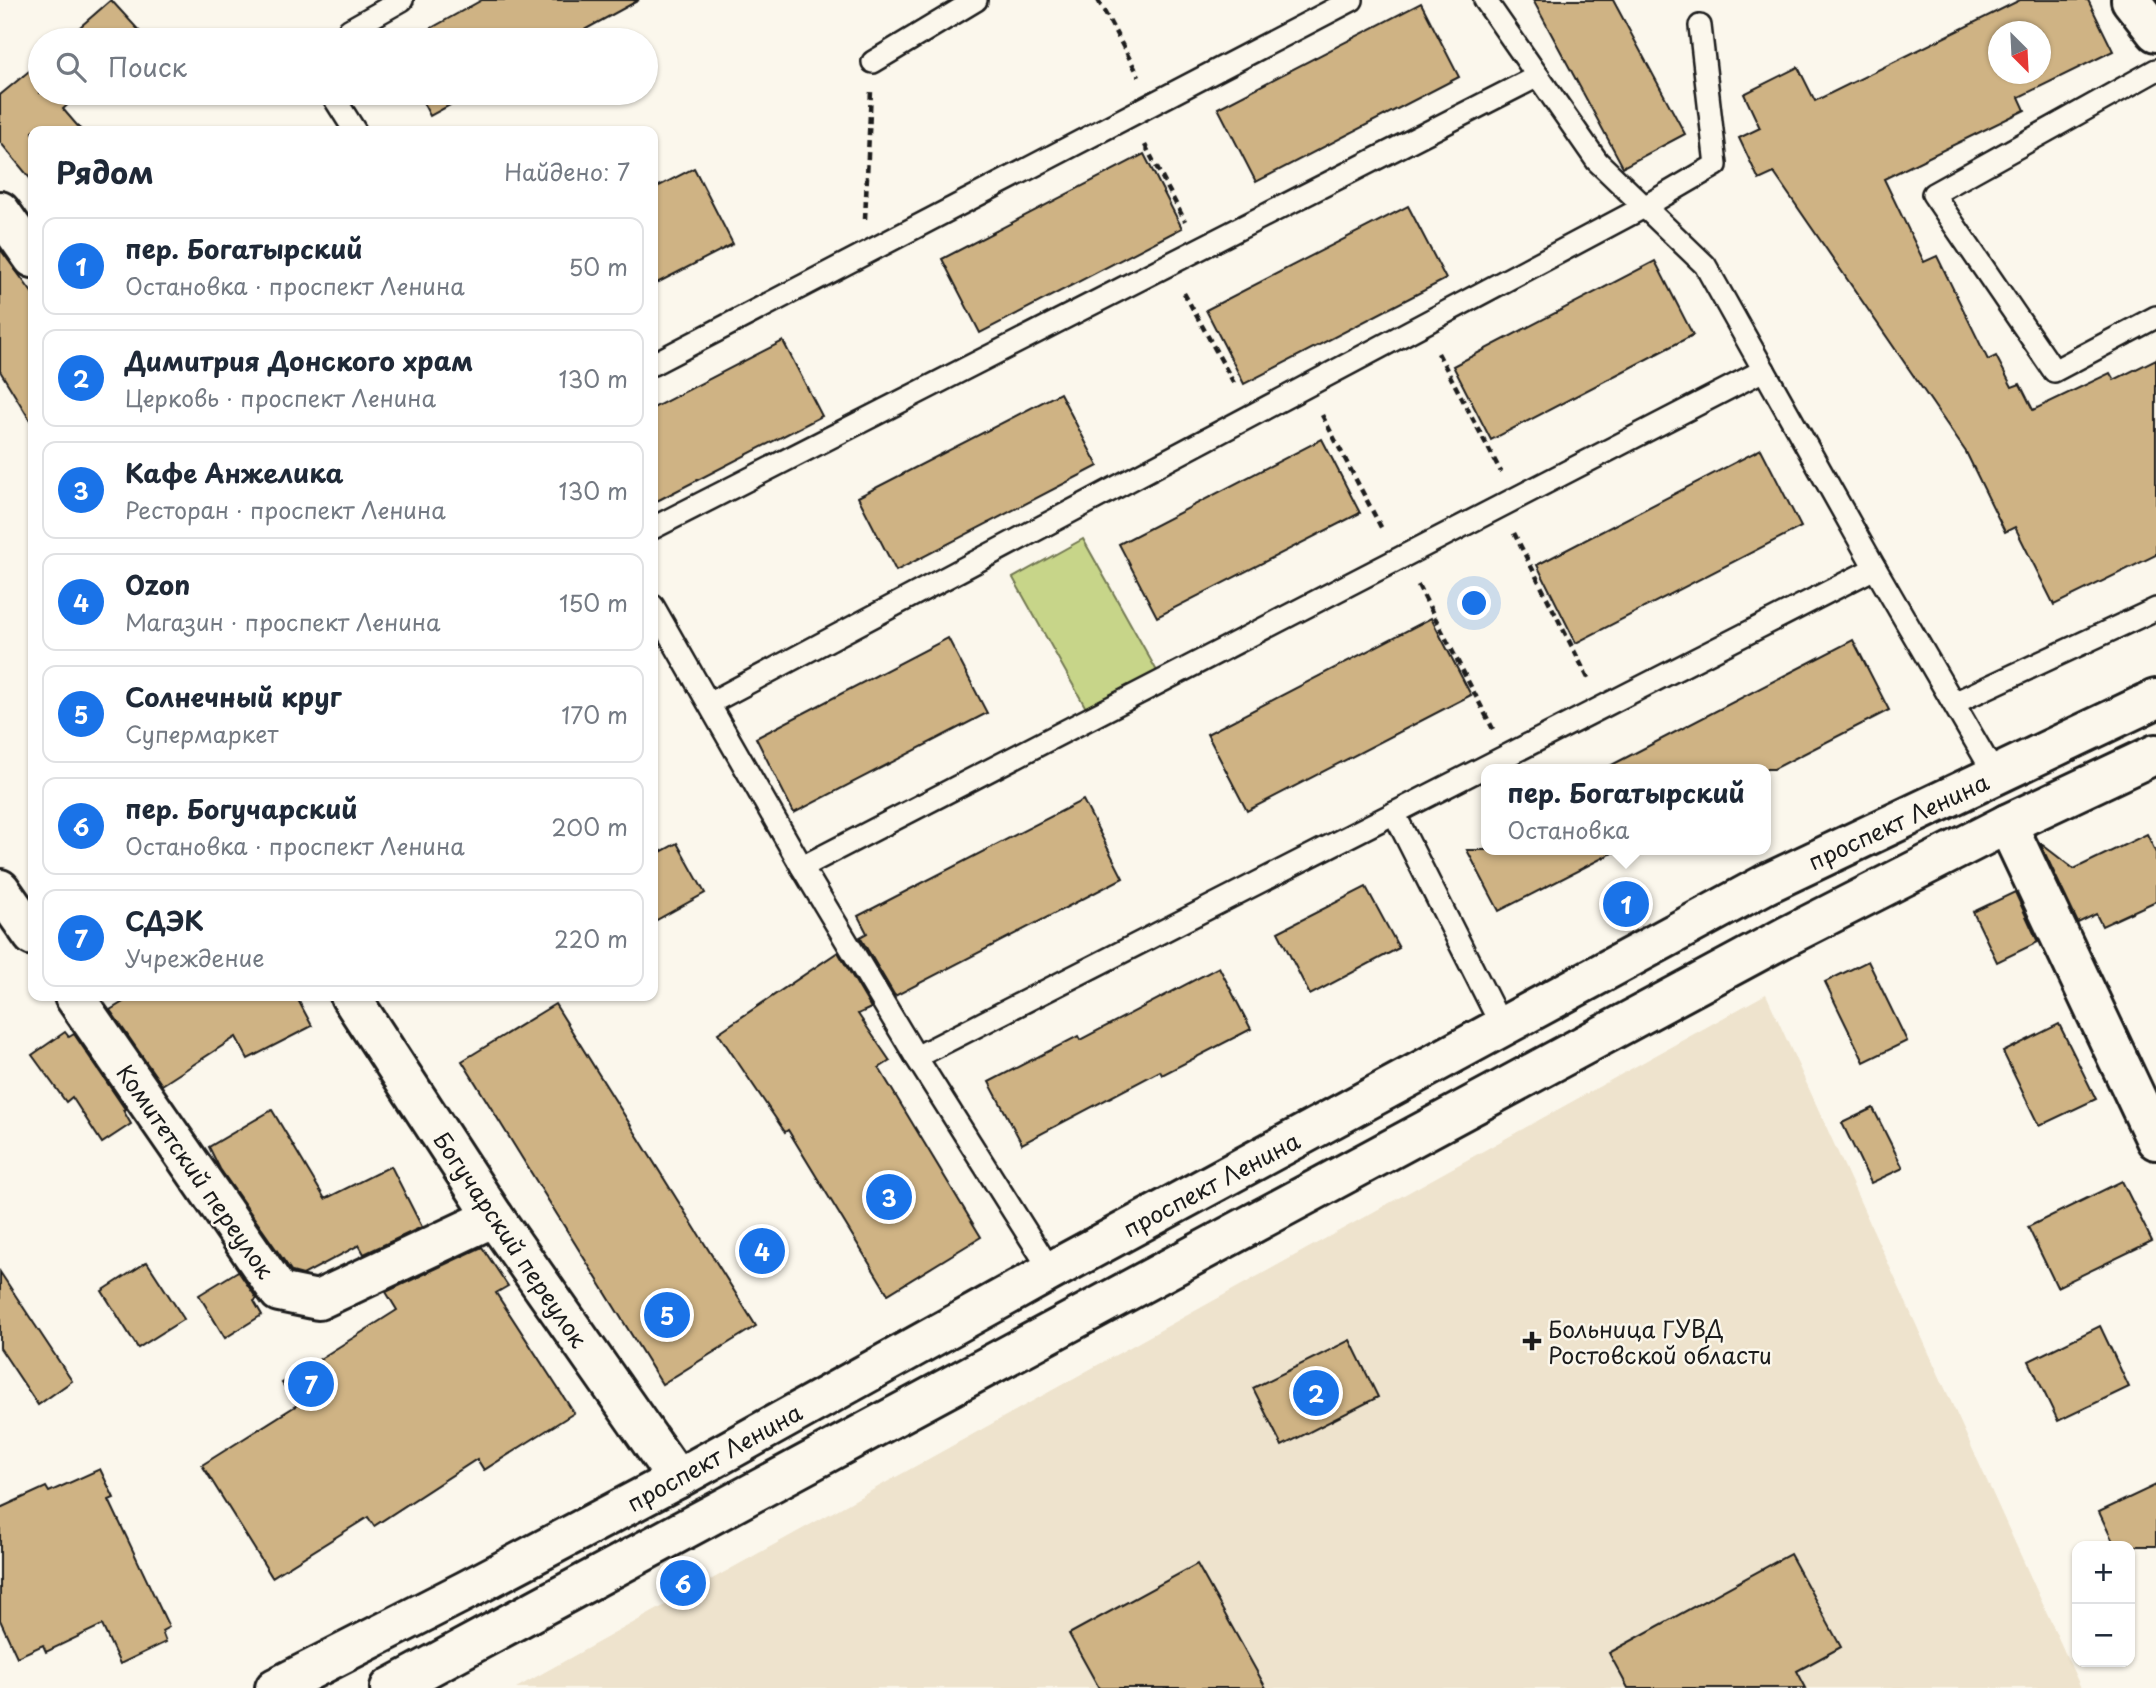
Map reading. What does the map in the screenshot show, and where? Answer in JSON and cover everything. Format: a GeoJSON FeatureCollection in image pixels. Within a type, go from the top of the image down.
{"type":"FeatureCollection","features":[{"type":"Feature","properties":{"kind":"main road"},"geometry":{"type":"LineString","coordinates":[[0,211],[28,251]]}},
{"type":"Feature","properties":{"kind":"main road","name":"проспект Ленина"},"geometry":{"type":"LineString","coordinates":[[275,1688],[677,1479],[1051,1271],[1766,884],[2156,699]]}},
{"type":"Feature","properties":{"kind":"main road"},"geometry":{"type":"LineString","coordinates":[[390,1688],[1651,1009],[2007,824],[2156,754]]}},
{"type":"Feature","properties":{"kind":"main road"},"geometry":{"type":"LineString","coordinates":[[2007,824],[2156,1140]]}},
{"type":"Feature","properties":{"kind":"main road"},"geometry":{"type":"LineString","coordinates":[[0,889],[28,929]]}},
{"type":"Feature","properties":{"kind":"main road","name":"Комитетский переулок"},"geometry":{"type":"LineString","coordinates":[[77,1001],[279,1292],[318,1300],[494,1217]]}},
{"type":"Feature","properties":{"kind":"main road","name":"Богучарский переулок"},"geometry":{"type":"LineString","coordinates":[[353,1001],[494,1217],[677,1479]]}},
{"type":"Feature","properties":{"kind":"lane"},"geometry":{"type":"LineString","coordinates":[[353,28],[402,0]]}},
{"type":"Feature","properties":{"kind":"lane"},"geometry":{"type":"LineString","coordinates":[[873,62],[976,0]]}},
{"type":"Feature","properties":{"kind":"lane"},"geometry":{"type":"LineString","coordinates":[[658,361],[1352,0]]}},
{"type":"Feature","properties":{"kind":"lane"},"geometry":{"type":"LineString","coordinates":[[1485,0],[1597,161],[1705,265],[1995,775]]}},
{"type":"Feature","properties":{"kind":"lane"},"geometry":{"type":"LineString","coordinates":[[710,703],[1644,207],[1716,164],[1700,26]]}},
{"type":"Feature","properties":{"kind":"lane"},"geometry":{"type":"LineString","coordinates":[[2156,70],[1933,194],[2054,371],[2156,317]]}},
{"type":"Feature","properties":{"kind":"lane"},"geometry":{"type":"LineString","coordinates":[[658,525],[1538,76]]}},
{"type":"Feature","properties":{"kind":"lane"},"geometry":{"type":"LineString","coordinates":[[339,105],[352,126]]}},
{"type":"Feature","properties":{"kind":"lane"},"geometry":{"type":"LineString","coordinates":[[802,867],[1764,370]]}},
{"type":"Feature","properties":{"kind":"lane"},"geometry":{"type":"LineString","coordinates":[[1491,764],[1875,568]]}},
{"type":"Feature","properties":{"kind":"lane"},"geometry":{"type":"LineString","coordinates":[[1954,703],[2156,609]]}},
{"type":"Feature","properties":{"kind":"lane"},"geometry":{"type":"LineString","coordinates":[[658,615],[802,867],[916,1057],[1051,1271]]}},
{"type":"Feature","properties":{"kind":"lane"},"geometry":{"type":"LineString","coordinates":[[916,1057],[1481,769]]}},
{"type":"Feature","properties":{"kind":"lane"},"geometry":{"type":"LineString","coordinates":[[1394,813],[1502,1027]]}},
{"type":"Feature","properties":{"kind":"path"},"geometry":{"type":"LineString","coordinates":[[1098,0],[1154,103]]}},
{"type":"Feature","properties":{"kind":"path"},"geometry":{"type":"LineString","coordinates":[[864,254],[873,62]]}},
{"type":"Feature","properties":{"kind":"path"},"geometry":{"type":"LineString","coordinates":[[1130,116],[1199,248]]}},
{"type":"Feature","properties":{"kind":"path"},"geometry":{"type":"LineString","coordinates":[[1169,264],[1251,416]]}},
{"type":"Feature","properties":{"kind":"path"},"geometry":{"type":"LineString","coordinates":[[1422,324],[1602,707]]}},
{"type":"Feature","properties":{"kind":"path"},"geometry":{"type":"LineString","coordinates":[[1307,387],[1507,756]]}},
{"type":"Feature","properties":{"kind":"shaded area","name":"Больница ГУВД Ростовской области"},"geometry":{"type":"Polygon","coordinates":[[[1766,994],[2081,1688],[516,1688],[1766,994]]]}},
{"type":"Feature","properties":{"kind":"green space"},"geometry":{"type":"Polygon","coordinates":[[[1083,539],[1157,671],[1087,710],[1013,578],[1083,539]]]}},
{"type":"Feature","properties":{"kind":"building"},"geometry":{"type":"Polygon","coordinates":[[[111,0],[137,28],[79,28],[111,0]]]}},
{"type":"Feature","properties":{"kind":"building"},"geometry":{"type":"Polygon","coordinates":[[[482,0],[639,0],[588,28],[432,28],[482,0]]]}},
{"type":"Feature","properties":{"kind":"building"},"geometry":{"type":"Polygon","coordinates":[[[1533,0],[1613,0],[1685,134],[1623,167],[1533,0]]]}},
{"type":"Feature","properties":{"kind":"building"},"geometry":{"type":"Polygon","coordinates":[[[2020,0],[2088,0],[2113,51],[2051,81],[2051,21],[1988,21],[1988,84],[2046,84],[2019,97],[2025,110],[1884,179],[1924,262],[1937,256],[1988,360],[1996,356],[2012,387],[2020,384],[2033,410],[2110,373],[2114,380],[2156,359],[2156,555],[2054,605],[2015,527],[2005,532],[1966,452],[1774,173],[1759,180],[1739,138],[1760,128],[1744,94],[1798,67],[1815,101],[2020,0]]]}},
{"type":"Feature","properties":{"kind":"building"},"geometry":{"type":"Polygon","coordinates":[[[1421,3],[1459,77],[1256,182],[1218,108],[1421,3]]]}},
{"type":"Feature","properties":{"kind":"building"},"geometry":{"type":"Polygon","coordinates":[[[28,72],[28,105],[68,105],[63,109],[78,126],[28,126],[28,176],[0,142],[0,95],[28,72]]]}},
{"type":"Feature","properties":{"kind":"building"},"geometry":{"type":"Polygon","coordinates":[[[424,105],[450,105],[430,116],[424,105]]]}},
{"type":"Feature","properties":{"kind":"building"},"geometry":{"type":"Polygon","coordinates":[[[1144,154],[1182,228],[980,333],[942,259],[1144,154]]]}},
{"type":"Feature","properties":{"kind":"building"},"geometry":{"type":"Polygon","coordinates":[[[694,168],[733,244],[658,282],[658,186],[694,168]]]}},
{"type":"Feature","properties":{"kind":"building"},"geometry":{"type":"Polygon","coordinates":[[[1408,206],[1446,279],[1244,384],[1206,310],[1408,206]]]}},
{"type":"Feature","properties":{"kind":"building"},"geometry":{"type":"Polygon","coordinates":[[[0,249],[28,287],[28,417],[0,371],[0,249]]]}},
{"type":"Feature","properties":{"kind":"building"},"geometry":{"type":"Polygon","coordinates":[[[1655,261],[1693,335],[1491,440],[1453,366],[1655,261]]]}},
{"type":"Feature","properties":{"kind":"building"},"geometry":{"type":"Polygon","coordinates":[[[783,341],[822,416],[658,500],[658,405],[783,341]]]}},
{"type":"Feature","properties":{"kind":"building"},"geometry":{"type":"Polygon","coordinates":[[[1060,393],[1098,466],[896,571],[858,497],[1060,393]]]}},
{"type":"Feature","properties":{"kind":"building"},"geometry":{"type":"Polygon","coordinates":[[[1322,439],[1360,513],[1157,617],[1119,544],[1322,439]]]}},
{"type":"Feature","properties":{"kind":"building"},"geometry":{"type":"Polygon","coordinates":[[[1761,449],[1801,527],[1576,643],[1537,565],[1761,449]]]}},
{"type":"Feature","properties":{"kind":"building"},"geometry":{"type":"Polygon","coordinates":[[[1431,618],[1471,695],[1247,811],[1207,734],[1431,618]]]}},
{"type":"Feature","properties":{"kind":"building"},"geometry":{"type":"Polygon","coordinates":[[[948,638],[987,713],[794,813],[756,738],[948,638]]]}},
{"type":"Feature","properties":{"kind":"building"},"geometry":{"type":"Polygon","coordinates":[[[1853,640],[1889,710],[1774,769],[1771,769],[1771,764],[1614,764],[1853,640]]]}},
{"type":"Feature","properties":{"kind":"building"},"geometry":{"type":"Polygon","coordinates":[[[1083,800],[1123,878],[895,996],[860,937],[867,933],[858,916],[1083,800]]]}},
{"type":"Feature","properties":{"kind":"building"},"geometry":{"type":"Polygon","coordinates":[[[2147,834],[2156,853],[2156,901],[2102,926],[2096,914],[2078,923],[2040,843],[2074,869],[2147,834]]]}},
{"type":"Feature","properties":{"kind":"building"},"geometry":{"type":"Polygon","coordinates":[[[677,843],[705,893],[658,919],[658,853],[677,843]]]}},
{"type":"Feature","properties":{"kind":"building"},"geometry":{"type":"Polygon","coordinates":[[[1467,850],[1481,850],[1481,855],[1608,855],[1499,911],[1467,850]]]}},
{"type":"Feature","properties":{"kind":"building"},"geometry":{"type":"Polygon","coordinates":[[[1366,887],[1399,948],[1310,995],[1278,932],[1366,887]]]}},
{"type":"Feature","properties":{"kind":"building"},"geometry":{"type":"Polygon","coordinates":[[[2015,892],[2038,942],[1997,962],[1973,912],[2015,892]]]}},
{"type":"Feature","properties":{"kind":"building"},"geometry":{"type":"Polygon","coordinates":[[[838,952],[871,1008],[858,1014],[890,1061],[879,1068],[981,1237],[888,1294],[788,1130],[785,1132],[718,1033],[838,952]]]}},
{"type":"Feature","properties":{"kind":"building"},"geometry":{"type":"Polygon","coordinates":[[[1868,961],[1907,1041],[1864,1062],[1825,982],[1868,961]]]}},
{"type":"Feature","properties":{"kind":"building"},"geometry":{"type":"Polygon","coordinates":[[[1219,967],[1251,1029],[1162,1075],[1160,1071],[1022,1144],[989,1082],[1078,1036],[1080,1040],[1219,967]]]}},
{"type":"Feature","properties":{"kind":"building"},"geometry":{"type":"Polygon","coordinates":[[[125,1001],[299,1001],[312,1026],[248,1059],[236,1037],[162,1085],[110,1010],[125,1001]]]}},
{"type":"Feature","properties":{"kind":"building"},"geometry":{"type":"Polygon","coordinates":[[[555,1004],[756,1326],[662,1384],[462,1061],[555,1004]]]}},
{"type":"Feature","properties":{"kind":"building"},"geometry":{"type":"Polygon","coordinates":[[[2059,1024],[2096,1099],[2039,1126],[2003,1052],[2059,1024]]]}},
{"type":"Feature","properties":{"kind":"building"},"geometry":{"type":"Polygon","coordinates":[[[65,1032],[69,1037],[74,1034],[125,1109],[123,1110],[131,1124],[102,1143],[72,1097],[66,1102],[32,1055],[65,1032]]]}},
{"type":"Feature","properties":{"kind":"building"},"geometry":{"type":"Polygon","coordinates":[[[1873,1108],[1903,1168],[1871,1183],[1842,1123],[1873,1108]]]}},
{"type":"Feature","properties":{"kind":"building"},"geometry":{"type":"Polygon","coordinates":[[[272,1110],[325,1199],[391,1166],[422,1227],[364,1254],[359,1245],[303,1275],[292,1272],[220,1169],[209,1147],[272,1110]]]}},
{"type":"Feature","properties":{"kind":"building"},"geometry":{"type":"Polygon","coordinates":[[[2122,1181],[2152,1241],[2057,1287],[2028,1227],[2122,1181]]]}},
{"type":"Feature","properties":{"kind":"building"},"geometry":{"type":"Polygon","coordinates":[[[482,1247],[508,1286],[496,1293],[574,1413],[484,1470],[477,1459],[374,1526],[368,1517],[272,1577],[202,1465],[297,1405],[282,1383],[397,1310],[386,1292],[482,1247]]]}},
{"type":"Feature","properties":{"kind":"building"},"geometry":{"type":"Polygon","coordinates":[[[147,1262],[184,1319],[138,1348],[102,1291],[147,1262]]]}},
{"type":"Feature","properties":{"kind":"building"},"geometry":{"type":"Polygon","coordinates":[[[238,1271],[257,1299],[254,1301],[262,1315],[225,1338],[199,1295],[238,1271]]]}},
{"type":"Feature","properties":{"kind":"building"},"geometry":{"type":"Polygon","coordinates":[[[0,1272],[72,1381],[38,1405],[0,1348],[0,1272]]]}},
{"type":"Feature","properties":{"kind":"building"},"geometry":{"type":"Polygon","coordinates":[[[2100,1326],[2129,1387],[2058,1421],[2029,1361],[2100,1326]]]}},
{"type":"Feature","properties":{"kind":"building"},"geometry":{"type":"Polygon","coordinates":[[[1350,1340],[1378,1397],[1282,1446],[1253,1388],[1350,1340]]]}},
{"type":"Feature","properties":{"kind":"building"},"geometry":{"type":"Polygon","coordinates":[[[100,1469],[114,1498],[109,1500],[169,1627],[162,1631],[166,1642],[120,1664],[102,1625],[46,1652],[43,1645],[17,1657],[0,1620],[0,1508],[46,1487],[49,1492],[100,1469]]]}},
{"type":"Feature","properties":{"kind":"building"},"geometry":{"type":"Polygon","coordinates":[[[2156,1485],[2156,1546],[2135,1546],[2135,1541],[2113,1541],[2099,1512],[2156,1485]]]}},
{"type":"Feature","properties":{"kind":"building"},"geometry":{"type":"Polygon","coordinates":[[[1790,1554],[1841,1647],[1797,1671],[1806,1688],[1628,1688],[1609,1653],[1790,1554]]]}},
{"type":"Feature","properties":{"kind":"building"},"geometry":{"type":"Polygon","coordinates":[[[1197,1564],[1266,1688],[1099,1688],[1069,1634],[1197,1564]]]}},
{"type":"Feature","properties":{"kind":"place","name":"пер. Богатырский"},"geometry":{"type":"Point","coordinates":[1626,904]}},
{"type":"Feature","properties":{"kind":"place","name":"Кафе Анжелика"},"geometry":{"type":"Point","coordinates":[889,1197]}},
{"type":"Feature","properties":{"kind":"place","name":"Ozon"},"geometry":{"type":"Point","coordinates":[762,1251]}},
{"type":"Feature","properties":{"kind":"place","name":"Солнечный круг"},"geometry":{"type":"Point","coordinates":[667,1315]}},
{"type":"Feature","properties":{"kind":"place","name":"Больница ГУВД Ростовской области"},"geometry":{"type":"Point","coordinates":[1532,1341]}},
{"type":"Feature","properties":{"kind":"place","name":"СДЭК"},"geometry":{"type":"Point","coordinates":[311,1384]}},
{"type":"Feature","properties":{"kind":"place","name":"Димитрия Донского храм"},"geometry":{"type":"Point","coordinates":[1316,1393]}},
{"type":"Feature","properties":{"kind":"place","name":"пер. Богучарский"},"geometry":{"type":"Point","coordinates":[683,1583]}}]}
